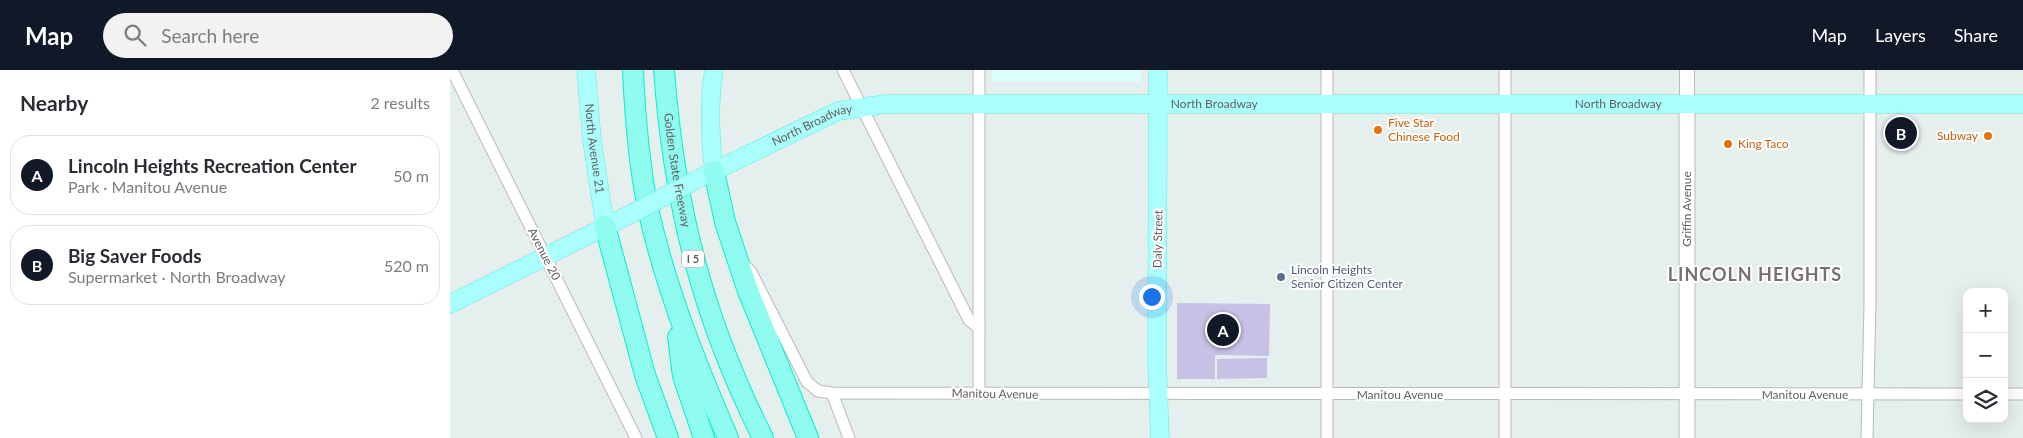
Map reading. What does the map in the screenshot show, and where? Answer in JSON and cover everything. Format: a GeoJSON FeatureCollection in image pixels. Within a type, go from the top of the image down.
{"type":"FeatureCollection","features":[{"type":"Feature","properties":{"kind":"highway","name":"I 5"},"geometry":{"type":"LineString","coordinates":[[633,70],[639,148],[648,209],[675,305],[698,367],[728,438]]}},
{"type":"Feature","properties":{"kind":"highway","name":"Golden State Freeway"},"geometry":{"type":"LineString","coordinates":[[664,70],[672,159],[686,233],[696,270],[727,361],[763,438]]}},
{"type":"Feature","properties":{"kind":"highway"},"geometry":{"type":"LineString","coordinates":[[705,176],[726,222],[748,292],[808,438]]}},
{"type":"Feature","properties":{"kind":"highway"},"geometry":{"type":"LineString","coordinates":[[605,226],[644,375],[668,438]]}},
{"type":"Feature","properties":{"kind":"highway"},"geometry":{"type":"LineString","coordinates":[[675,305],[683,376],[704,438]]}},
{"type":"Feature","properties":{"kind":"main road","name":"North Avenue 21"},"geometry":{"type":"LineString","coordinates":[[586,70],[592,140],[605,226]]}},
{"type":"Feature","properties":{"kind":"main road"},"geometry":{"type":"LineString","coordinates":[[705,176],[710,92],[714,70]]}},
{"type":"Feature","properties":{"kind":"main road","name":"Daly Street"},"geometry":{"type":"LineString","coordinates":[[1158,70],[1158,395],[1160,438]]}},
{"type":"Feature","properties":{"kind":"main road","name":"North Broadway"},"geometry":{"type":"LineString","coordinates":[[450,304],[838,111],[860,106],[885,104],[2023,104]]}},
{"type":"Feature","properties":{"kind":"main road","name":"Griffin Avenue"},"geometry":{"type":"LineString","coordinates":[[1687,105],[1687,438]]}},
{"type":"Feature","properties":{"kind":"street","name":"Avenue 20"},"geometry":{"type":"LineString","coordinates":[[452,70],[636,438]]}},
{"type":"Feature","properties":{"kind":"street"},"geometry":{"type":"LineString","coordinates":[[843,70],[969,320],[979,328]]}},
{"type":"Feature","properties":{"kind":"street"},"geometry":{"type":"LineString","coordinates":[[979,70],[979,393]]}},
{"type":"Feature","properties":{"kind":"street"},"geometry":{"type":"LineString","coordinates":[[1327,70],[1327,438]]}},
{"type":"Feature","properties":{"kind":"street"},"geometry":{"type":"LineString","coordinates":[[1504,438],[1505,70]]}},
{"type":"Feature","properties":{"kind":"street","name":"Griffin Avenue"},"geometry":{"type":"LineString","coordinates":[[1686,70],[1687,105]]}},
{"type":"Feature","properties":{"kind":"street"},"geometry":{"type":"LineString","coordinates":[[1867,438],[1870,303],[1870,70]]}},
{"type":"Feature","properties":{"kind":"street"},"geometry":{"type":"LineString","coordinates":[[739,261],[751,272],[807,382],[818,391],[832,393],[849,438]]}},
{"type":"Feature","properties":{"kind":"street","name":"Manitou Avenue"},"geometry":{"type":"LineString","coordinates":[[832,393],[1158,395],[1963,394]]}},
{"type":"Feature","properties":{"kind":"street"},"geometry":{"type":"LineString","coordinates":[[2008,394],[2023,394]]}},
{"type":"Feature","properties":{"kind":"shaded area"},"geometry":{"type":"Polygon","coordinates":[[[992,70],[1141,70],[1141,82],[992,82],[992,70]]]}},
{"type":"Feature","properties":{"kind":"shaded area"},"geometry":{"type":"Polygon","coordinates":[[[1177,303],[1270,304],[1269,356],[1215,355],[1215,379],[1177,379],[1177,303]]]}},
{"type":"Feature","properties":{"kind":"shaded area"},"geometry":{"type":"Polygon","coordinates":[[[1267,358],[1267,378],[1217,379],[1217,359],[1267,358]]]}},
{"type":"Feature","properties":{"kind":"place","name":"Five Star Chinese Food"},"geometry":{"type":"Point","coordinates":[1378,130]}},
{"type":"Feature","properties":{"kind":"place","name":"Big Saver Foods"},"geometry":{"type":"Point","coordinates":[1901,133]}},
{"type":"Feature","properties":{"kind":"place","name":"Subway"},"geometry":{"type":"Point","coordinates":[1988,136]}},
{"type":"Feature","properties":{"kind":"place","name":"King Taco"},"geometry":{"type":"Point","coordinates":[1728,144]}},
{"type":"Feature","properties":{"kind":"place","name":"Lincoln Heights Senior Citizen Center"},"geometry":{"type":"Point","coordinates":[1281,277]}},
{"type":"Feature","properties":{"kind":"place","name":"Lincoln Heights Recreation Center"},"geometry":{"type":"Point","coordinates":[1223,330]}},
{"type":"Feature","properties":{"kind":"district","name":"LINCOLN HEIGHTS"},"geometry":{"type":"Point","coordinates":[1755,275]}}]}
